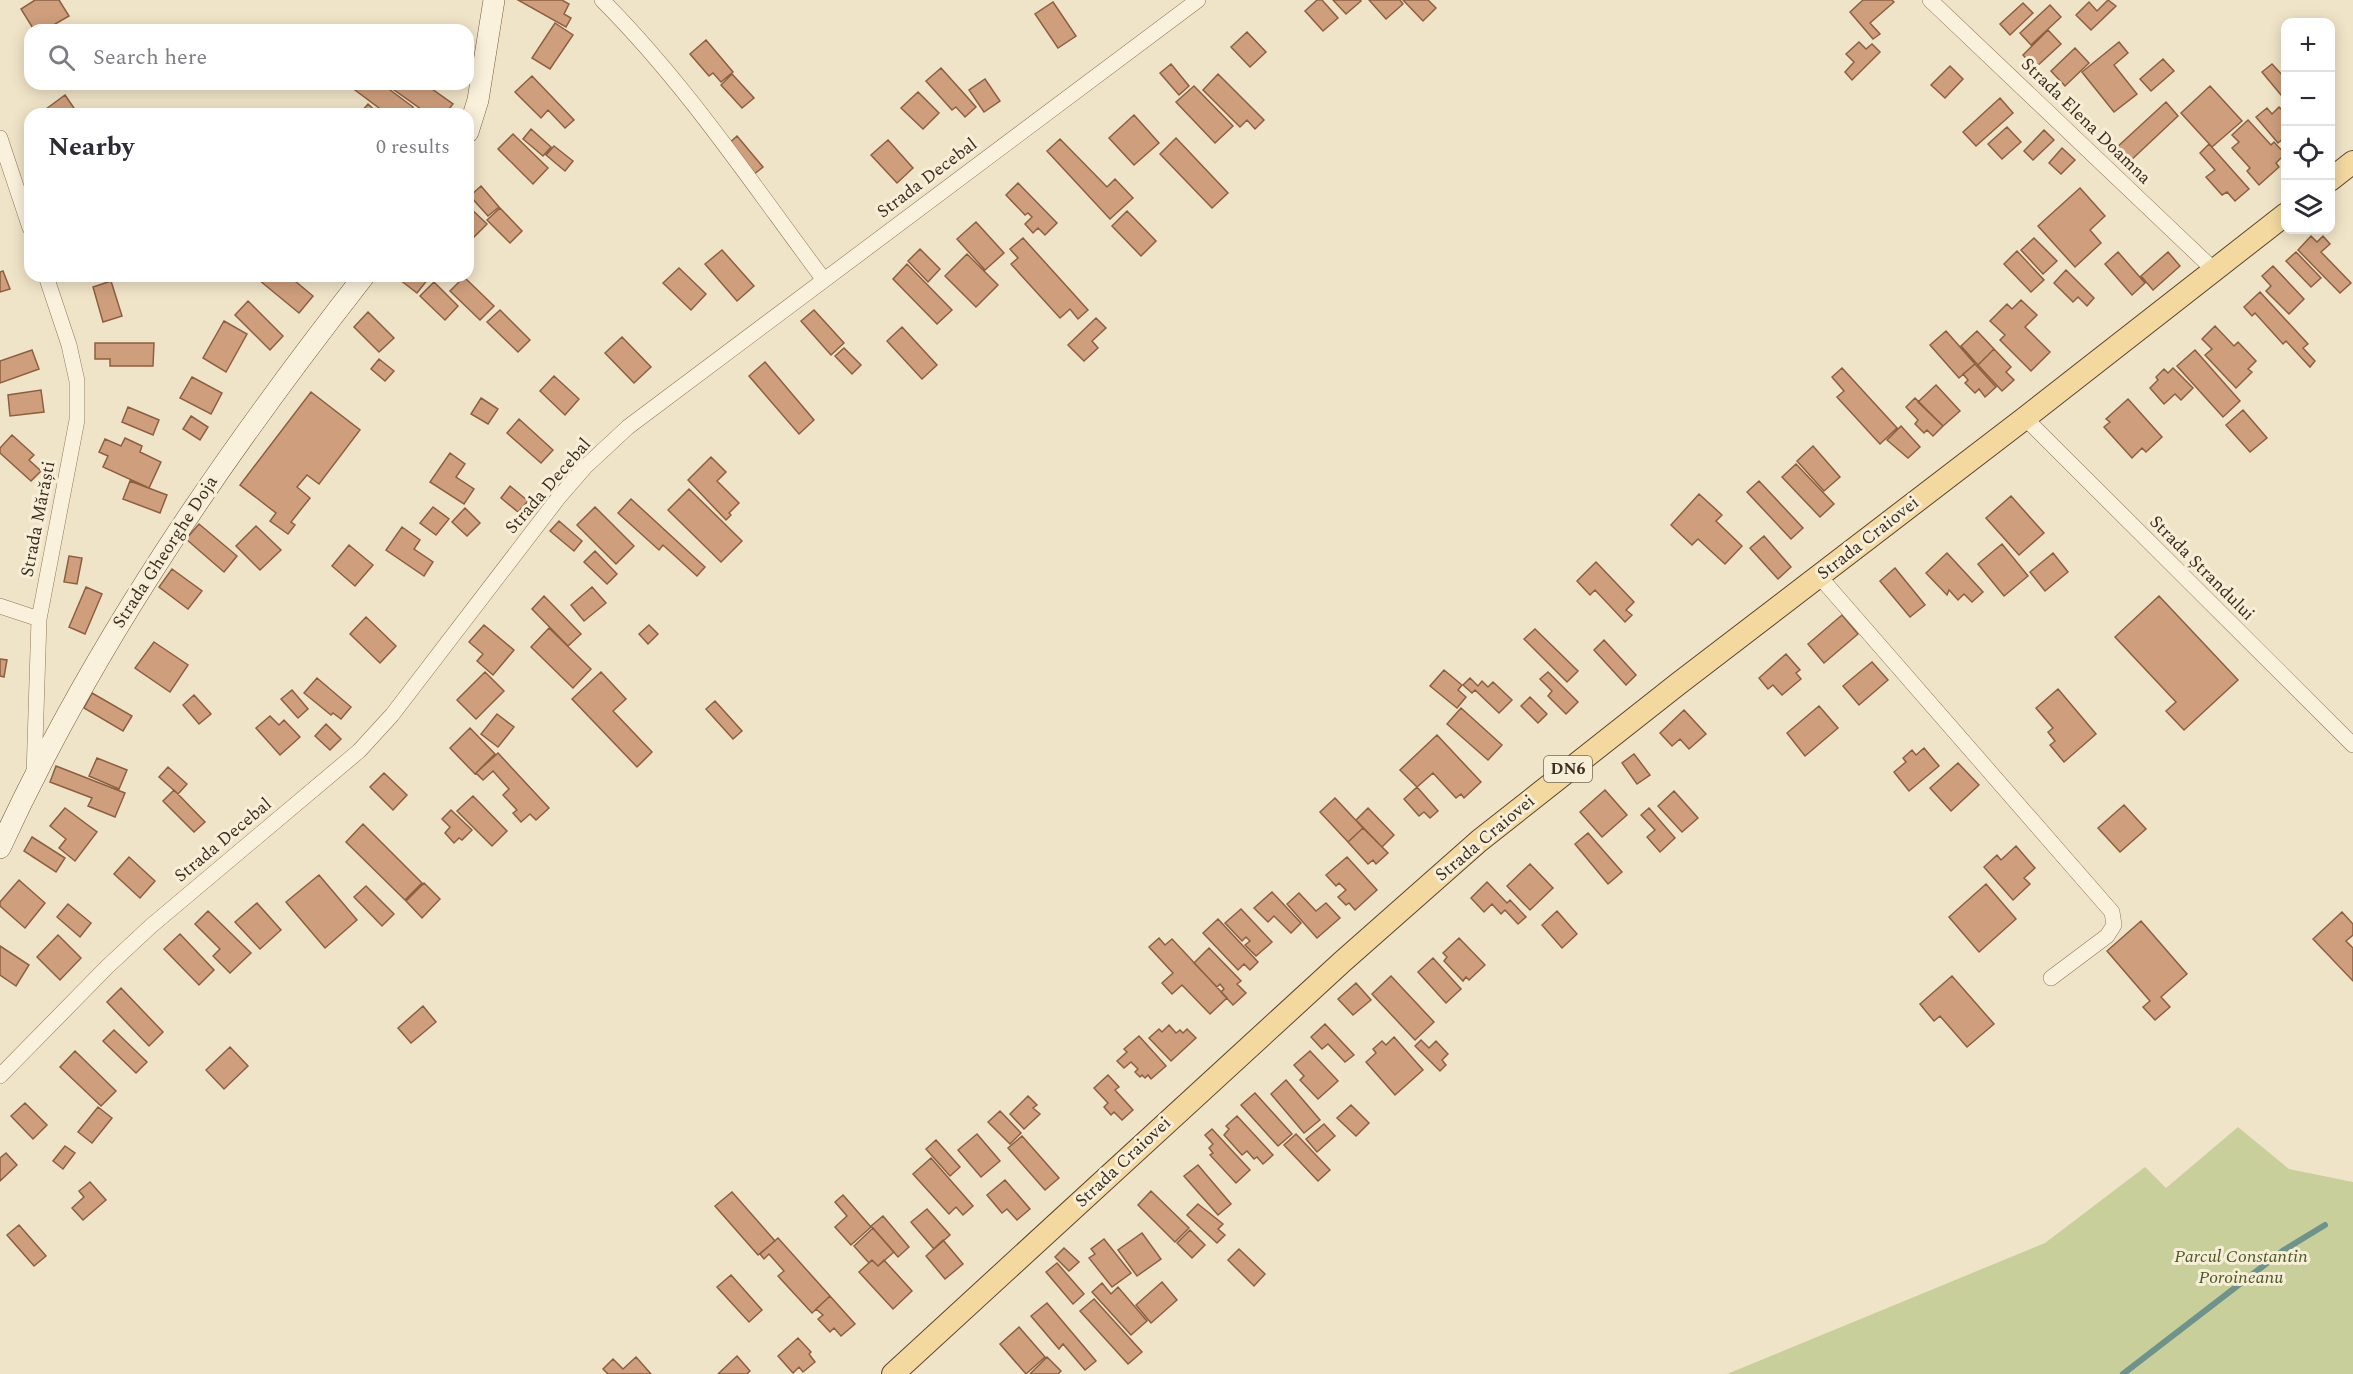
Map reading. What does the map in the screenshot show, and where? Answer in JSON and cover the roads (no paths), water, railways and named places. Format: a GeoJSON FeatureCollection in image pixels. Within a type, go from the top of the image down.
{"type":"FeatureCollection","features":[{"type":"Feature","properties":{"kind":"main road"},"geometry":{"type":"LineString","coordinates":[[2335,177],[2353,162]]}},
{"type":"Feature","properties":{"kind":"main road","name":"Strada Craiovei"},"geometry":{"type":"LineString","coordinates":[[893,1374],[1342,962],[1479,841],[1536,794],[2281,218]]}},
{"type":"Feature","properties":{"kind":"street"},"geometry":{"type":"LineString","coordinates":[[474,113],[494,0]]}},
{"type":"Feature","properties":{"kind":"street"},"geometry":{"type":"LineString","coordinates":[[602,0],[633,30],[669,73],[824,280]]}},
{"type":"Feature","properties":{"kind":"street","name":"Strada Decebal"},"geometry":{"type":"LineString","coordinates":[[0,1076],[107,967],[151,926],[359,751],[392,715],[536,526],[585,467],[628,427],[1198,0]]}},
{"type":"Feature","properties":{"kind":"street","name":"Strada Elena Doamna"},"geometry":{"type":"LineString","coordinates":[[1930,0],[2214,270]]}},
{"type":"Feature","properties":{"kind":"street"},"geometry":{"type":"LineString","coordinates":[[0,138],[24,210]]}},
{"type":"Feature","properties":{"kind":"street","name":"Strada Mărăști"},"geometry":{"type":"LineString","coordinates":[[34,775],[39,619],[77,420],[77,381],[69,345],[48,282]]}},
{"type":"Feature","properties":{"kind":"street","name":"Strada Gheorghe Doja"},"geometry":{"type":"LineString","coordinates":[[0,848],[34,775],[88,674],[168,544],[247,431],[359,282]]}},
{"type":"Feature","properties":{"kind":"street","name":"Strada Ștrandului"},"geometry":{"type":"LineString","coordinates":[[2025,418],[2353,746]]}},
{"type":"Feature","properties":{"kind":"street"},"geometry":{"type":"LineString","coordinates":[[1819,576],[2112,912],[2114,925],[2107,936],[2051,978]]}},
{"type":"Feature","properties":{"kind":"street"},"geometry":{"type":"LineString","coordinates":[[0,606],[39,619]]}},
{"type":"Feature","properties":{"kind":"waterway"},"geometry":{"type":"LineString","coordinates":[[2123,1374],[2284,1250],[2325,1225]]}},
{"type":"Feature","properties":{"kind":"park label","name":"Parcul Constantin Poroineanu"},"geometry":{"type":"Point","coordinates":[2241,1266]}}]}
